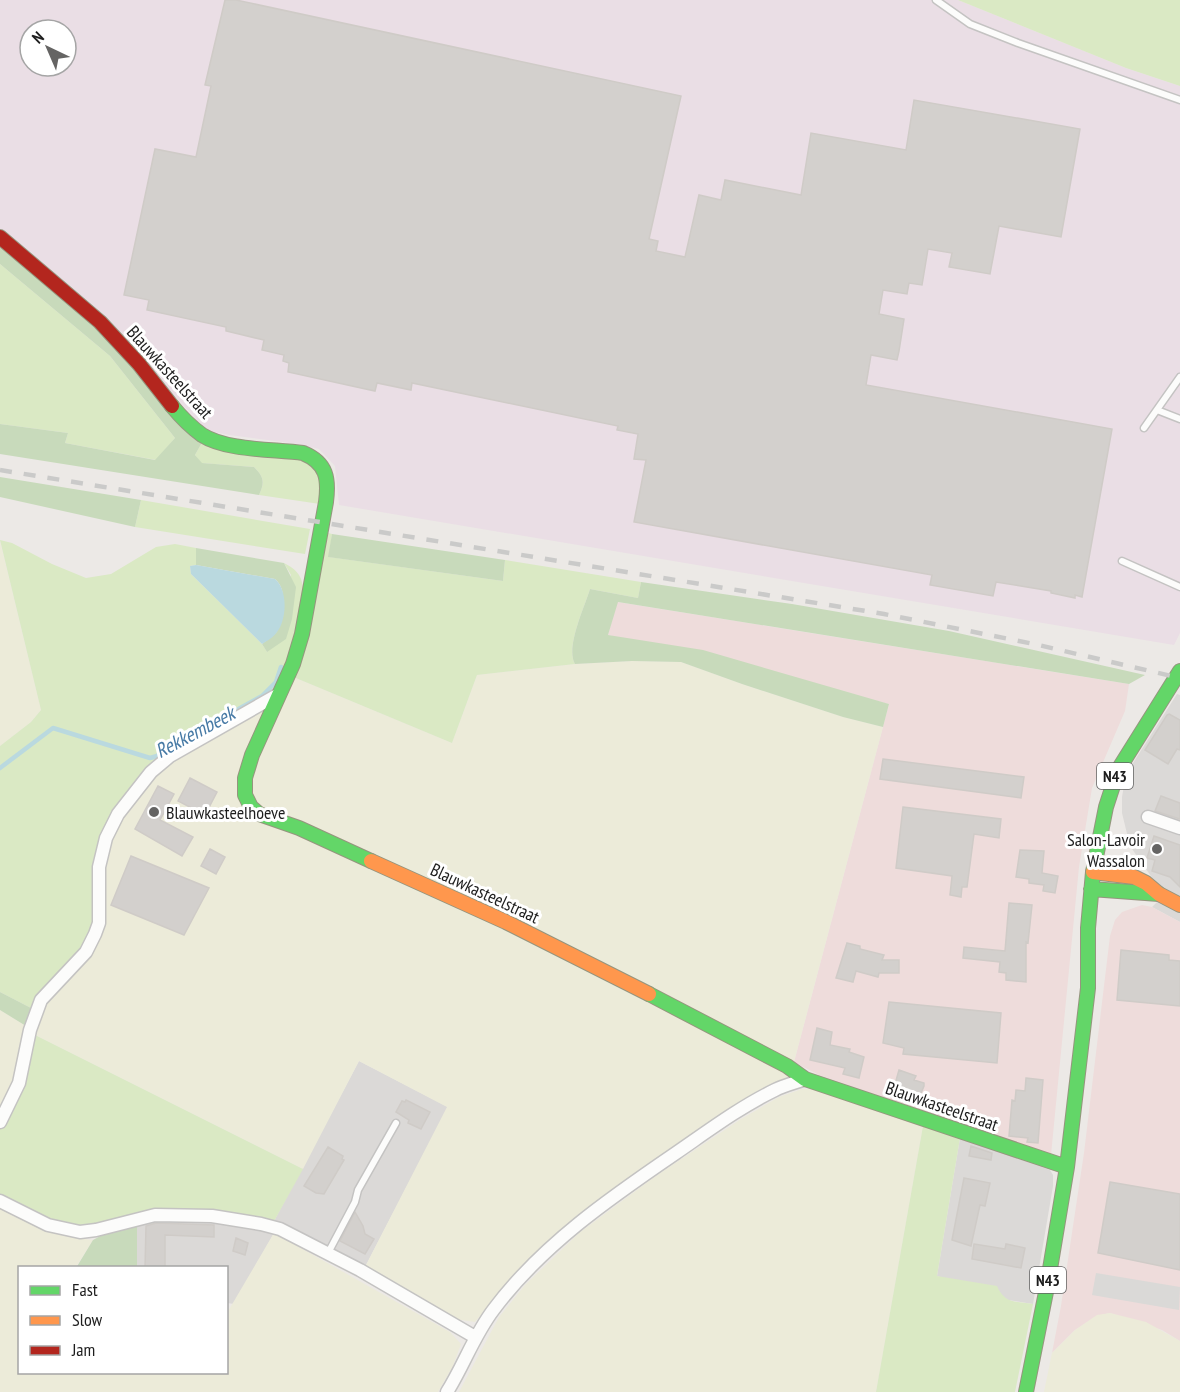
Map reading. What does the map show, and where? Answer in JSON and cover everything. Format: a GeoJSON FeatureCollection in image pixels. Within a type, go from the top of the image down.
{"type":"FeatureCollection","features":[{"type":"Feature","properties":{"kind":"street","name":"Blauwkasteelstraat"},"geometry":{"type":"LineString","coordinates":[[0,237],[100,322],[132,356],[181,415],[204,436],[222,442],[303,453],[313,457],[324,469],[328,484],[326,502],[302,634],[293,664],[252,755],[245,778],[245,795],[251,807],[259,814],[319,837],[506,922],[708,1024],[787,1066],[805,1079],[1067,1167]]}},
{"type":"Feature","properties":{"kind":"street","name":"N43"},"geometry":{"type":"LineString","coordinates":[[1026,1392],[1047,1287],[1067,1167],[1088,988],[1091,889],[1106,807],[1118,770],[1178,674]]}},
{"type":"Feature","properties":{"kind":"street"},"geometry":{"type":"LineString","coordinates":[[0,1122],[20,1083],[30,1030],[41,1000],[86,952],[95,934],[99,923],[99,867],[106,838],[118,814],[151,772],[170,756],[279,694]]}},
{"type":"Feature","properties":{"kind":"street"},"geometry":{"type":"LineString","coordinates":[[1148,817],[1180,828]]}},
{"type":"Feature","properties":{"kind":"street"},"geometry":{"type":"LineString","coordinates":[[1093,872],[1134,877],[1180,905]]}},
{"type":"Feature","properties":{"kind":"street"},"geometry":{"type":"LineString","coordinates":[[1091,889],[1159,894]]}},
{"type":"Feature","properties":{"kind":"street"},"geometry":{"type":"LineString","coordinates":[[447,1392],[459,1373],[475,1336],[494,1309],[519,1279],[574,1227],[650,1171],[737,1112],[776,1089],[805,1079]]}},
{"type":"Feature","properties":{"kind":"street"},"geometry":{"type":"LineString","coordinates":[[0,1201],[48,1224],[80,1232],[155,1215],[184,1214],[241,1220],[280,1229],[328,1253],[475,1336]]}},
{"type":"Feature","properties":{"kind":"lane"},"geometry":{"type":"LineString","coordinates":[[936,0],[970,24],[1180,100]]}},
{"type":"Feature","properties":{"kind":"lane"},"geometry":{"type":"LineString","coordinates":[[1144,428],[1180,377]]}},
{"type":"Feature","properties":{"kind":"lane"},"geometry":{"type":"LineString","coordinates":[[1157,410],[1180,419]]}},
{"type":"Feature","properties":{"kind":"lane"},"geometry":{"type":"LineString","coordinates":[[1122,561],[1180,586]]}},
{"type":"Feature","properties":{"kind":"lane"},"geometry":{"type":"LineString","coordinates":[[328,1253],[355,1202],[358,1190],[396,1123]]}},
{"type":"Feature","properties":{"kind":"shaded area"},"geometry":{"type":"Polygon","coordinates":[[[0,0],[958,0],[1126,68],[1180,86],[1180,633],[1174,645],[339,505],[335,466],[319,449],[214,432],[201,425],[104,319],[0,230],[0,0]]]}},
{"type":"Feature","properties":{"kind":"shaded area"},"geometry":{"type":"Polygon","coordinates":[[[617,602],[1129,684],[1125,711],[1092,788],[1079,867],[1051,1155],[819,1075],[794,1062],[889,704],[608,635],[617,602]]]}},
{"type":"Feature","properties":{"kind":"shaded area"},"geometry":{"type":"Polygon","coordinates":[[[1177,694],[1180,695],[1180,922],[1152,907],[1164,895],[1130,846],[1122,813],[1126,774],[1177,694]]]}},
{"type":"Feature","properties":{"kind":"shaded area"},"geometry":{"type":"Polygon","coordinates":[[[1142,905],[1152,907],[1180,922],[1180,1341],[1162,1330],[1110,1313],[1097,1316],[1075,1330],[1052,1353],[1084,1153],[1110,936],[1115,920],[1122,912],[1142,905]]]}},
{"type":"Feature","properties":{"kind":"shaded area"},"geometry":{"type":"Polygon","coordinates":[[[359,1061],[448,1107],[365,1267],[273,1223],[359,1061]]]}},
{"type":"Feature","properties":{"kind":"shaded area"},"geometry":{"type":"Polygon","coordinates":[[[960,1138],[1050,1170],[1053,1175],[1033,1304],[1008,1300],[1002,1296],[937,1276],[960,1138]]]}},
{"type":"Feature","properties":{"kind":"shaded area"},"geometry":{"type":"Polygon","coordinates":[[[159,1219],[216,1221],[274,1233],[234,1304],[228,1303],[228,1266],[137,1266],[137,1223],[159,1219]]]}},
{"type":"Feature","properties":{"kind":"shaded area"},"geometry":{"type":"Polygon","coordinates":[[[1096,1273],[1180,1287],[1179,1310],[1092,1295],[1096,1273]]]}},
{"type":"Feature","properties":{"kind":"green space"},"geometry":{"type":"Polygon","coordinates":[[[958,0],[1180,0],[1180,86],[1126,68],[958,0]]]}},
{"type":"Feature","properties":{"kind":"green space"},"geometry":{"type":"Polygon","coordinates":[[[0,230],[204,439],[195,455],[202,463],[254,467],[263,480],[259,495],[0,454],[0,424],[68,433],[65,443],[155,460],[175,438],[110,356],[0,264],[0,230]]]}},
{"type":"Feature","properties":{"kind":"green space"},"geometry":{"type":"Polygon","coordinates":[[[0,264],[110,356],[175,438],[156,460],[65,443],[68,433],[0,424],[0,264]]]}},
{"type":"Feature","properties":{"kind":"green space"},"geometry":{"type":"Polygon","coordinates":[[[204,439],[299,455],[321,477],[320,504],[259,495],[262,480],[254,467],[201,463],[195,455],[204,439]]]}},
{"type":"Feature","properties":{"kind":"green space"},"geometry":{"type":"Polygon","coordinates":[[[0,477],[141,500],[135,527],[0,497],[0,477]]]}},
{"type":"Feature","properties":{"kind":"green space"},"geometry":{"type":"Polygon","coordinates":[[[141,500],[310,529],[305,554],[135,527],[141,500]]]}},
{"type":"Feature","properties":{"kind":"green space"},"geometry":{"type":"Polygon","coordinates":[[[325,532],[332,534],[329,557],[503,581],[505,560],[641,582],[638,598],[590,589],[572,648],[575,664],[477,675],[452,743],[291,676],[325,532]]]}},
{"type":"Feature","properties":{"kind":"green space"},"geometry":{"type":"Polygon","coordinates":[[[332,534],[505,560],[503,581],[328,557],[332,534]]]}},
{"type":"Feature","properties":{"kind":"green space"},"geometry":{"type":"Polygon","coordinates":[[[0,540],[12,543],[52,564],[86,578],[111,574],[156,547],[175,544],[196,548],[196,565],[190,566],[191,574],[262,644],[267,652],[291,575],[284,563],[298,573],[303,586],[297,632],[277,690],[156,761],[145,770],[121,801],[96,903],[91,938],[31,1008],[0,992],[0,746],[31,722],[41,710],[0,540]]]}},
{"type":"Feature","properties":{"kind":"green space"},"geometry":{"type":"Polygon","coordinates":[[[0,541],[41,710],[31,722],[0,746],[0,541]]]}},
{"type":"Feature","properties":{"kind":"green space"},"geometry":{"type":"Polygon","coordinates":[[[196,548],[284,563],[296,587],[292,619],[286,639],[267,652],[262,644],[277,632],[283,597],[280,584],[275,579],[196,565],[196,548]]]}},
{"type":"Feature","properties":{"kind":"green space"},"geometry":{"type":"Polygon","coordinates":[[[641,582],[792,604],[949,631],[1145,675],[1129,684],[618,602],[608,635],[703,650],[889,704],[883,727],[843,717],[681,662],[632,661],[575,664],[572,648],[574,638],[590,589],[638,598],[641,582]]]}},
{"type":"Feature","properties":{"kind":"green space"},"geometry":{"type":"Polygon","coordinates":[[[632,661],[681,662],[843,717],[883,727],[794,1062],[257,807],[250,797],[250,775],[291,676],[452,743],[477,675],[575,664],[632,661]]]}},
{"type":"Feature","properties":{"kind":"green space"},"geometry":{"type":"Polygon","coordinates":[[[271,703],[240,798],[547,947],[792,1074],[789,1078],[775,1084],[515,1275],[475,1322],[455,1319],[365,1267],[447,1107],[359,1061],[303,1169],[33,1034],[102,867],[113,829],[154,778],[176,759],[271,703]]]}},
{"type":"Feature","properties":{"kind":"green space"},"geometry":{"type":"Polygon","coordinates":[[[0,992],[31,1008],[26,1026],[0,1010],[0,992]]]}},
{"type":"Feature","properties":{"kind":"green space"},"geometry":{"type":"Polygon","coordinates":[[[0,1010],[26,1026],[16,1075],[0,1110],[0,1010]]]}},
{"type":"Feature","properties":{"kind":"green space"},"geometry":{"type":"Polygon","coordinates":[[[33,1034],[303,1169],[273,1223],[238,1215],[180,1208],[153,1210],[82,1228],[54,1223],[0,1197],[0,1129],[19,1093],[33,1034]]]}},
{"type":"Feature","properties":{"kind":"green space"},"geometry":{"type":"Polygon","coordinates":[[[802,1089],[818,1089],[923,1126],[876,1392],[459,1392],[499,1317],[525,1285],[579,1233],[653,1178],[741,1119],[779,1097],[802,1089]]]}},
{"type":"Feature","properties":{"kind":"green space"},"geometry":{"type":"Polygon","coordinates":[[[923,1126],[960,1138],[937,1276],[997,1286],[1007,1299],[1033,1304],[1015,1392],[876,1392],[923,1126]]]}},
{"type":"Feature","properties":{"kind":"green space"},"geometry":{"type":"Polygon","coordinates":[[[0,1206],[36,1226],[69,1237],[93,1240],[77,1266],[18,1266],[18,1374],[228,1374],[228,1311],[274,1233],[450,1332],[461,1344],[453,1366],[438,1392],[0,1392],[0,1206]]]}},
{"type":"Feature","properties":{"kind":"green space"},"geometry":{"type":"Polygon","coordinates":[[[137,1223],[137,1266],[77,1266],[93,1240],[106,1233],[137,1223]]]}},
{"type":"Feature","properties":{"kind":"green space"},"geometry":{"type":"Polygon","coordinates":[[[1110,1313],[1146,1322],[1180,1341],[1180,1392],[1044,1392],[1052,1353],[1075,1330],[1097,1315],[1110,1313]]]}},
{"type":"Feature","properties":{"kind":"water"},"geometry":{"type":"Polygon","coordinates":[[[196,565],[275,579],[282,590],[285,605],[283,620],[276,634],[262,644],[191,574],[190,566],[196,565]]]}},
{"type":"Feature","properties":{"kind":"building"},"geometry":{"type":"Polygon","coordinates":[[[225,0],[236,0],[681,96],[649,239],[658,241],[656,251],[685,257],[699,195],[721,200],[725,180],[801,195],[811,133],[906,150],[914,100],[1080,129],[1061,237],[999,226],[990,274],[949,267],[952,253],[928,249],[922,285],[909,283],[907,294],[883,290],[879,314],[904,319],[899,351],[897,360],[871,355],[866,385],[1112,429],[1082,597],[1075,595],[1075,598],[1051,593],[1051,591],[996,582],[993,596],[930,585],[932,575],[634,522],[646,460],[634,459],[638,434],[617,430],[618,426],[412,383],[411,390],[377,383],[375,391],[288,372],[289,363],[283,361],[284,355],[262,350],[264,340],[226,331],[226,327],[147,310],[149,300],[124,295],[155,149],[196,157],[211,86],[205,85],[225,0]]]}},
{"type":"Feature","properties":{"kind":"building"},"geometry":{"type":"Polygon","coordinates":[[[1169,714],[1180,720],[1180,750],[1177,749],[1168,764],[1145,750],[1169,714]]]}},
{"type":"Feature","properties":{"kind":"building"},"geometry":{"type":"Polygon","coordinates":[[[883,759],[1024,777],[1021,798],[880,779],[883,759]]]}},
{"type":"Feature","properties":{"kind":"building"},"geometry":{"type":"Polygon","coordinates":[[[190,778],[217,792],[205,815],[178,801],[190,778]]]}},
{"type":"Feature","properties":{"kind":"building"},"geometry":{"type":"Polygon","coordinates":[[[158,786],[174,794],[160,820],[193,837],[182,856],[135,829],[158,786]]]}},
{"type":"Feature","properties":{"kind":"building"},"geometry":{"type":"Polygon","coordinates":[[[1161,796],[1180,803],[1180,819],[1155,811],[1161,796]]]}},
{"type":"Feature","properties":{"kind":"building"},"geometry":{"type":"Polygon","coordinates":[[[903,807],[1001,819],[999,838],[974,834],[967,887],[962,887],[961,897],[950,895],[952,876],[896,868],[903,807]]]}},
{"type":"Feature","properties":{"kind":"building"},"geometry":{"type":"Polygon","coordinates":[[[1154,836],[1180,845],[1180,887],[1170,877],[1152,871],[1155,860],[1147,858],[1154,836]]]}},
{"type":"Feature","properties":{"kind":"building"},"geometry":{"type":"Polygon","coordinates":[[[210,849],[225,857],[216,874],[201,866],[210,849]]]}},
{"type":"Feature","properties":{"kind":"building"},"geometry":{"type":"Polygon","coordinates":[[[1020,850],[1044,851],[1042,873],[1058,876],[1055,893],[1043,891],[1044,885],[1029,883],[1029,879],[1016,877],[1020,850]]]}},
{"type":"Feature","properties":{"kind":"building"},"geometry":{"type":"Polygon","coordinates":[[[131,856],[209,888],[184,935],[111,905],[131,856]]]}},
{"type":"Feature","properties":{"kind":"building"},"geometry":{"type":"Polygon","coordinates":[[[1009,903],[1032,905],[1028,943],[1026,942],[1026,982],[1006,980],[1006,973],[999,972],[1000,962],[963,958],[964,947],[1005,951],[1009,903]]]}},
{"type":"Feature","properties":{"kind":"building"},"geometry":{"type":"Polygon","coordinates":[[[847,943],[884,955],[882,960],[899,960],[899,973],[879,973],[878,977],[856,971],[853,982],[836,978],[847,943]]]}},
{"type":"Feature","properties":{"kind":"building"},"geometry":{"type":"Polygon","coordinates":[[[1121,950],[1169,955],[1169,960],[1180,961],[1180,1006],[1117,1000],[1121,950]]]}},
{"type":"Feature","properties":{"kind":"building"},"geometry":{"type":"Polygon","coordinates":[[[889,1002],[1001,1013],[997,1063],[903,1054],[904,1048],[883,1043],[889,1002]]]}},
{"type":"Feature","properties":{"kind":"building"},"geometry":{"type":"Polygon","coordinates":[[[817,1028],[832,1032],[830,1045],[850,1049],[849,1052],[864,1057],[859,1078],[843,1074],[845,1068],[810,1060],[817,1028]]]}},
{"type":"Feature","properties":{"kind":"building"},"geometry":{"type":"Polygon","coordinates":[[[899,1070],[916,1076],[914,1080],[924,1083],[918,1100],[902,1094],[905,1088],[895,1084],[899,1070]]]}},
{"type":"Feature","properties":{"kind":"building"},"geometry":{"type":"Polygon","coordinates":[[[1026,1078],[1043,1080],[1038,1143],[1027,1142],[1028,1138],[1009,1136],[1012,1100],[1015,1101],[1016,1090],[1025,1091],[1026,1078]]]}},
{"type":"Feature","properties":{"kind":"building"},"geometry":{"type":"Polygon","coordinates":[[[406,1100],[430,1112],[421,1129],[408,1123],[409,1120],[396,1112],[402,1101],[406,1100]]]}},
{"type":"Feature","properties":{"kind":"building"},"geometry":{"type":"Polygon","coordinates":[[[971,1146],[992,1153],[991,1160],[969,1156],[971,1146]]]}},
{"type":"Feature","properties":{"kind":"building"},"geometry":{"type":"Polygon","coordinates":[[[328,1147],[343,1156],[344,1160],[324,1194],[316,1193],[304,1186],[328,1147]]]}},
{"type":"Feature","properties":{"kind":"building"},"geometry":{"type":"Polygon","coordinates":[[[964,1178],[990,1183],[985,1206],[980,1205],[971,1246],[952,1240],[964,1178]]]}},
{"type":"Feature","properties":{"kind":"building"},"geometry":{"type":"Polygon","coordinates":[[[1110,1182],[1180,1194],[1180,1270],[1098,1253],[1110,1182]]]}},
{"type":"Feature","properties":{"kind":"building"},"geometry":{"type":"Polygon","coordinates":[[[355,1212],[365,1234],[374,1239],[365,1254],[340,1241],[355,1212]]]}},
{"type":"Feature","properties":{"kind":"building"},"geometry":{"type":"Polygon","coordinates":[[[156,1223],[214,1225],[214,1237],[165,1235],[165,1266],[145,1266],[146,1226],[156,1223]]]}},
{"type":"Feature","properties":{"kind":"building"},"geometry":{"type":"Polygon","coordinates":[[[236,1238],[248,1243],[245,1255],[233,1251],[236,1238]]]}},
{"type":"Feature","properties":{"kind":"building"},"geometry":{"type":"Polygon","coordinates":[[[974,1244],[1005,1249],[1006,1244],[1025,1248],[1021,1268],[972,1259],[974,1244]]]}},
{"type":"Feature","properties":{"kind":"waterway","name":"Rekkembeek"},"geometry":{"type":"LineString","coordinates":[[0,768],[53,728],[150,758],[157,756],[162,751],[262,696],[276,682],[281,667]]}},
{"type":"Feature","properties":{"kind":"railway"},"geometry":{"type":"LineString","coordinates":[[0,470],[884,614],[1034,644],[1180,678]]}},
{"type":"Feature","properties":{"kind":"traffic: fast"},"geometry":{"type":"LineString","coordinates":[[172,406],[194,429],[212,440],[237,447],[303,453],[317,462],[325,473],[326,502],[302,634],[293,664],[252,755],[245,778],[245,795],[251,807],[259,814],[299,828],[371,861]]}},
{"type":"Feature","properties":{"kind":"traffic: fast"},"geometry":{"type":"LineString","coordinates":[[1026,1392],[1047,1287],[1067,1167],[1088,988],[1088,928],[1093,872],[1106,807],[1118,770],[1180,671]]}},
{"type":"Feature","properties":{"kind":"traffic: fast"},"geometry":{"type":"LineString","coordinates":[[1091,889],[1159,894]]}},
{"type":"Feature","properties":{"kind":"traffic: fast"},"geometry":{"type":"LineString","coordinates":[[649,994],[787,1066],[805,1079],[1067,1167]]}},
{"type":"Feature","properties":{"kind":"traffic: slow"},"geometry":{"type":"LineString","coordinates":[[371,861],[506,922],[649,994]]}},
{"type":"Feature","properties":{"kind":"traffic: slow"},"geometry":{"type":"LineString","coordinates":[[1093,872],[1134,877],[1180,905]]}},
{"type":"Feature","properties":{"kind":"traffic: jam"},"geometry":{"type":"LineString","coordinates":[[0,237],[100,322],[139,364],[172,406]]}},
{"type":"Feature","properties":{"kind":"place","name":"Blauwkasteelhoeve"},"geometry":{"type":"Point","coordinates":[154,812]}},
{"type":"Feature","properties":{"kind":"place","name":"Salon-Lavoir Wassalon"},"geometry":{"type":"Point","coordinates":[1157,849]}}]}
